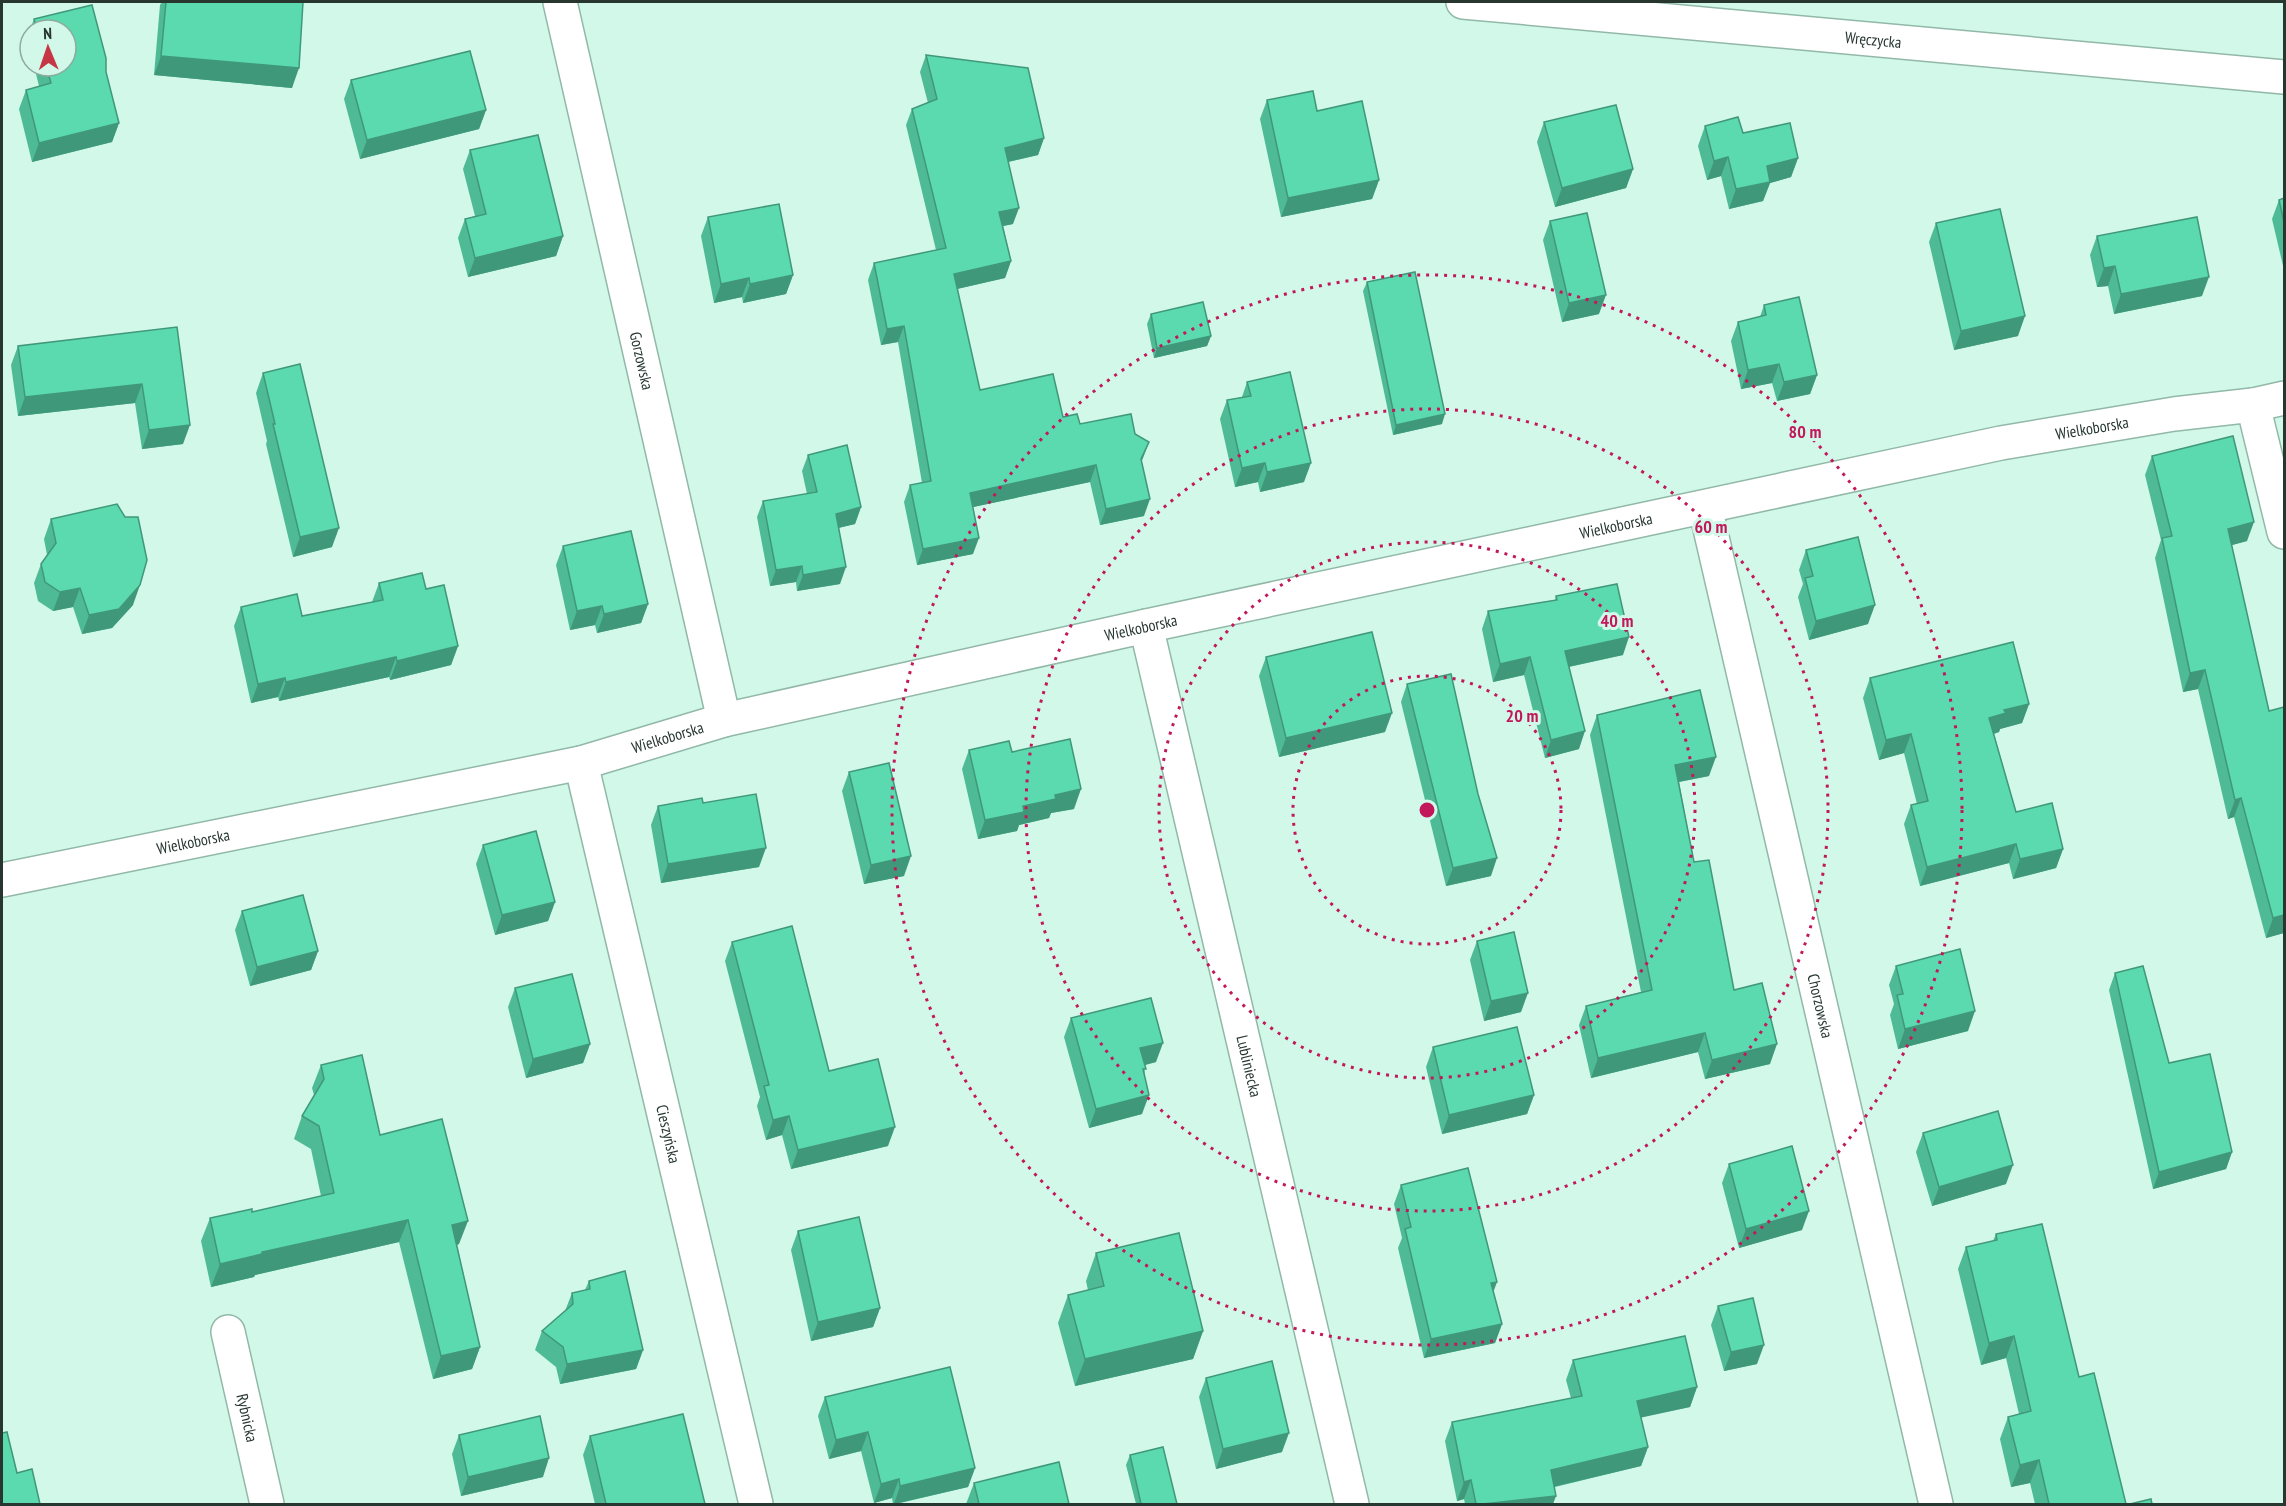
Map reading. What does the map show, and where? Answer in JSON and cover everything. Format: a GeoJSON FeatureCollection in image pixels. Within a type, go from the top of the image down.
{"type":"FeatureCollection","features":[{"type":"Feature","properties":{"kind":"street","name":"Gorzowska"},"geometry":{"type":"LineString","coordinates":[[560,2],[724,720]]}},
{"type":"Feature","properties":{"kind":"street","name":"Wręczycka"},"geometry":{"type":"LineString","coordinates":[[1463,2],[1527,4],[2284,77]]}},
{"type":"Feature","properties":{"kind":"street","name":"Wielkoborska"},"geometry":{"type":"LineString","coordinates":[[2,880],[581,762],[724,720],[1146,626],[2001,443],[2174,414],[2253,405],[2284,398]]}},
{"type":"Feature","properties":{"kind":"street"},"geometry":{"type":"LineString","coordinates":[[2253,405],[2284,532]]}},
{"type":"Feature","properties":{"kind":"street","name":"Chorzowska"},"geometry":{"type":"LineString","coordinates":[[1705,507],[1936,1504]]}},
{"type":"Feature","properties":{"kind":"street","name":"Lubliniecka"},"geometry":{"type":"LineString","coordinates":[[1146,626],[1352,1504]]}},
{"type":"Feature","properties":{"kind":"street","name":"Cieszyńska"},"geometry":{"type":"LineString","coordinates":[[581,762],[756,1504]]}},
{"type":"Feature","properties":{"kind":"street","name":"Rybnicka"},"geometry":{"type":"LineString","coordinates":[[228,1332],[267,1504]]}},
{"type":"Feature","properties":{"kind":"building"},"geometry":{"type":"Polygon","coordinates":[[[166,2],[303,2],[299,68],[161,56],[166,2]]]}},
{"type":"Feature","properties":{"kind":"building"},"geometry":{"type":"Polygon","coordinates":[[[92,5],[106,58],[106,72],[119,123],[39,143],[26,90],[51,83],[50,78],[78,78],[78,18],[38,18],[92,5]]]}},
{"type":"Feature","properties":{"kind":"building"},"geometry":{"type":"Polygon","coordinates":[[[470,51],[486,110],[367,140],[351,80],[470,51]]]}},
{"type":"Feature","properties":{"kind":"building"},"geometry":{"type":"Polygon","coordinates":[[[926,55],[1028,68],[1044,138],[1005,148],[1019,208],[999,212],[1011,261],[954,274],[980,390],[1053,374],[1063,417],[1077,414],[1080,424],[1131,414],[1135,434],[1149,442],[1141,459],[1150,499],[1106,509],[1096,465],[970,493],[979,538],[923,549],[910,485],[931,481],[904,326],[887,329],[874,263],[946,248],[912,109],[937,99],[926,55]]]}},
{"type":"Feature","properties":{"kind":"building"},"geometry":{"type":"Polygon","coordinates":[[[1313,91],[1317,111],[1362,101],[1379,180],[1288,198],[1267,100],[1313,91]]]}},
{"type":"Feature","properties":{"kind":"building"},"geometry":{"type":"Polygon","coordinates":[[[1616,105],[1633,169],[1562,188],[1544,122],[1616,105]]]}},
{"type":"Feature","properties":{"kind":"building"},"geometry":{"type":"Polygon","coordinates":[[[1738,117],[1743,133],[1790,123],[1798,158],[1767,166],[1770,182],[1736,189],[1728,157],[1714,161],[1705,126],[1738,117]]]}},
{"type":"Feature","properties":{"kind":"building"},"geometry":{"type":"Polygon","coordinates":[[[538,135],[563,236],[475,258],[465,219],[486,214],[470,150],[538,135]]]}},
{"type":"Feature","properties":{"kind":"building"},"geometry":{"type":"Polygon","coordinates":[[[2284,198],[2284,222],[2279,200],[2284,198]]]}},
{"type":"Feature","properties":{"kind":"building"},"geometry":{"type":"Polygon","coordinates":[[[779,204],[793,275],[750,284],[749,278],[721,284],[708,217],[779,204]]]}},
{"type":"Feature","properties":{"kind":"building"},"geometry":{"type":"Polygon","coordinates":[[[2000,209],[2025,316],[1961,331],[1936,223],[2000,209]]]}},
{"type":"Feature","properties":{"kind":"building"},"geometry":{"type":"Polygon","coordinates":[[[1587,213],[1606,295],[1569,303],[1550,221],[1587,213]]]}},
{"type":"Feature","properties":{"kind":"building"},"geometry":{"type":"Polygon","coordinates":[[[2197,217],[2209,277],[2121,294],[2115,266],[2104,268],[2097,236],[2197,217]]]}},
{"type":"Feature","properties":{"kind":"building"},"geometry":{"type":"Polygon","coordinates":[[[1415,272],[1445,414],[1396,425],[1367,282],[1415,272]]]}},
{"type":"Feature","properties":{"kind":"building"},"geometry":{"type":"Polygon","coordinates":[[[1799,297],[1817,375],[1784,382],[1779,364],[1748,370],[1738,322],[1766,315],[1764,305],[1799,297]]]}},
{"type":"Feature","properties":{"kind":"building"},"geometry":{"type":"Polygon","coordinates":[[[1203,302],[1211,336],[1157,348],[1151,314],[1203,302]]]}},
{"type":"Feature","properties":{"kind":"building"},"geometry":{"type":"Polygon","coordinates":[[[177,327],[190,425],[149,430],[142,384],[25,397],[18,346],[177,327]]]}},
{"type":"Feature","properties":{"kind":"building"},"geometry":{"type":"Polygon","coordinates":[[[300,364],[339,528],[300,537],[263,373],[300,364]]]}},
{"type":"Feature","properties":{"kind":"building"},"geometry":{"type":"Polygon","coordinates":[[[1290,372],[1311,463],[1267,472],[1265,463],[1242,468],[1227,400],[1251,396],[1247,382],[1290,372]]]}},
{"type":"Feature","properties":{"kind":"building"},"geometry":{"type":"Polygon","coordinates":[[[2233,436],[2254,522],[2228,529],[2269,711],[2284,707],[2284,915],[2273,918],[2241,798],[2235,800],[2205,670],[2190,673],[2162,538],[2172,536],[2152,456],[2233,436]]]}},
{"type":"Feature","properties":{"kind":"building"},"geometry":{"type":"Polygon","coordinates":[[[847,445],[861,507],[836,514],[846,567],[803,575],[802,566],[776,570],[763,501],[817,492],[808,455],[847,445]]]}},
{"type":"Feature","properties":{"kind":"building"},"geometry":{"type":"Polygon","coordinates":[[[117,504],[125,517],[138,517],[147,560],[140,585],[119,609],[89,615],[80,588],[60,592],[45,582],[41,564],[56,543],[51,519],[117,504]]]}},
{"type":"Feature","properties":{"kind":"building"},"geometry":{"type":"Polygon","coordinates":[[[631,531],[648,604],[604,614],[602,606],[577,611],[563,546],[631,531]]]}},
{"type":"Feature","properties":{"kind":"building"},"geometry":{"type":"Polygon","coordinates":[[[1858,537],[1875,605],[1816,621],[1805,578],[1813,576],[1806,550],[1858,537]]]}},
{"type":"Feature","properties":{"kind":"building"},"geometry":{"type":"Polygon","coordinates":[[[422,573],[426,589],[444,585],[458,646],[397,661],[396,657],[286,682],[285,678],[258,684],[241,607],[297,594],[302,616],[383,600],[379,583],[422,573]]]}},
{"type":"Feature","properties":{"kind":"building"},"geometry":{"type":"Polygon","coordinates":[[[1617,584],[1629,637],[1565,651],[1585,731],[1551,740],[1530,657],[1500,664],[1488,611],[1557,600],[1556,596],[1617,584]]]}},
{"type":"Feature","properties":{"kind":"building"},"geometry":{"type":"Polygon","coordinates":[[[1372,632],[1392,713],[1286,738],[1266,657],[1372,632]]]}},
{"type":"Feature","properties":{"kind":"building"},"geometry":{"type":"Polygon","coordinates":[[[2013,642],[2029,704],[2004,710],[2006,713],[1989,718],[2016,812],[2052,803],[2063,849],[2020,859],[2016,844],[1927,867],[1911,805],[1928,801],[1911,734],[1886,740],[1870,678],[2013,642]]]}},
{"type":"Feature","properties":{"kind":"building"},"geometry":{"type":"Polygon","coordinates":[[[1451,674],[1478,794],[1497,858],[1453,868],[1407,684],[1451,674]]]}},
{"type":"Feature","properties":{"kind":"building"},"geometry":{"type":"Polygon","coordinates":[[[1700,690],[1716,757],[1675,765],[1694,862],[1709,860],[1734,990],[1762,983],[1777,1044],[1712,1060],[1705,1033],[1598,1058],[1586,1006],[1652,990],[1597,715],[1700,690]]]}},
{"type":"Feature","properties":{"kind":"building"},"geometry":{"type":"Polygon","coordinates":[[[1070,739],[1081,789],[1055,795],[1056,799],[1023,806],[1024,812],[985,820],[969,750],[1009,741],[1012,752],[1070,739]]]}},
{"type":"Feature","properties":{"kind":"building"},"geometry":{"type":"Polygon","coordinates":[[[889,763],[911,856],[871,865],[849,772],[889,763]]]}},
{"type":"Feature","properties":{"kind":"building"},"geometry":{"type":"Polygon","coordinates":[[[756,794],[766,848],[668,864],[658,806],[702,798],[703,803],[756,794]]]}},
{"type":"Feature","properties":{"kind":"building"},"geometry":{"type":"Polygon","coordinates":[[[536,831],[555,902],[502,915],[483,845],[536,831]]]}},
{"type":"Feature","properties":{"kind":"building"},"geometry":{"type":"Polygon","coordinates":[[[303,895],[318,951],[257,967],[242,911],[303,895]]]}},
{"type":"Feature","properties":{"kind":"building"},"geometry":{"type":"Polygon","coordinates":[[[792,926],[829,1071],[878,1059],[895,1127],[798,1150],[789,1116],[773,1120],[764,1086],[769,1085],[732,942],[792,926]]]}},
{"type":"Feature","properties":{"kind":"building"},"geometry":{"type":"Polygon","coordinates":[[[1514,932],[1528,993],[1491,1001],[1477,941],[1514,932]]]}},
{"type":"Feature","properties":{"kind":"building"},"geometry":{"type":"Polygon","coordinates":[[[1960,949],[1975,1011],[1905,1029],[1897,995],[1903,994],[1896,966],[1960,949]]]}},
{"type":"Feature","properties":{"kind":"building"},"geometry":{"type":"Polygon","coordinates":[[[2143,966],[2169,1063],[2210,1054],[2232,1152],[2159,1172],[2115,973],[2143,966]]]}},
{"type":"Feature","properties":{"kind":"building"},"geometry":{"type":"Polygon","coordinates":[[[572,974],[590,1044],[533,1059],[515,988],[572,974]]]}},
{"type":"Feature","properties":{"kind":"building"},"geometry":{"type":"Polygon","coordinates":[[[1151,998],[1163,1043],[1140,1048],[1146,1069],[1143,1069],[1149,1095],[1096,1109],[1071,1018],[1151,998]]]}},
{"type":"Feature","properties":{"kind":"building"},"geometry":{"type":"Polygon","coordinates":[[[1517,1027],[1534,1095],[1449,1115],[1433,1047],[1517,1027]]]}},
{"type":"Feature","properties":{"kind":"building"},"geometry":{"type":"Polygon","coordinates":[[[362,1055],[380,1135],[442,1119],[468,1221],[452,1225],[480,1347],[441,1356],[408,1220],[262,1252],[262,1254],[220,1264],[210,1218],[252,1209],[252,1212],[334,1193],[319,1126],[302,1116],[324,1079],[321,1065],[362,1055]]]}},
{"type":"Feature","properties":{"kind":"building"},"geometry":{"type":"Polygon","coordinates":[[[1998,1111],[2013,1165],[1939,1187],[1923,1133],[1998,1111]]]}},
{"type":"Feature","properties":{"kind":"building"},"geometry":{"type":"Polygon","coordinates":[[[1792,1146],[1809,1211],[1746,1229],[1729,1164],[1792,1146]]]}},
{"type":"Feature","properties":{"kind":"building"},"geometry":{"type":"Polygon","coordinates":[[[1468,1168],[1497,1282],[1491,1283],[1502,1324],[1431,1339],[1405,1229],[1411,1227],[1401,1185],[1468,1168]]]}},
{"type":"Feature","properties":{"kind":"building"},"geometry":{"type":"Polygon","coordinates":[[[859,1217],[880,1308],[818,1322],[798,1231],[859,1217]]]}},
{"type":"Feature","properties":{"kind":"building"},"geometry":{"type":"Polygon","coordinates":[[[2042,1224],[2079,1377],[2094,1373],[2126,1504],[2049,1504],[2039,1460],[2020,1465],[2008,1417],[2031,1411],[2014,1336],[1989,1343],[1966,1247],[1997,1240],[1996,1234],[2042,1224]]]}},
{"type":"Feature","properties":{"kind":"building"},"geometry":{"type":"Polygon","coordinates":[[[1179,1233],[1203,1331],[1085,1359],[1068,1295],[1104,1286],[1096,1253],[1179,1233]]]}},
{"type":"Feature","properties":{"kind":"building"},"geometry":{"type":"Polygon","coordinates":[[[625,1271],[643,1350],[567,1364],[563,1347],[542,1331],[573,1304],[572,1293],[590,1289],[589,1281],[625,1271]]]}},
{"type":"Feature","properties":{"kind":"building"},"geometry":{"type":"Polygon","coordinates":[[[1753,1298],[1764,1345],[1731,1352],[1718,1306],[1753,1298]]]}},
{"type":"Feature","properties":{"kind":"building"},"geometry":{"type":"Polygon","coordinates":[[[1685,1336],[1697,1387],[1637,1401],[1648,1447],[1551,1470],[1556,1496],[1476,1504],[1471,1480],[1464,1482],[1452,1422],[1582,1396],[1573,1360],[1685,1336]]]}},
{"type":"Feature","properties":{"kind":"building"},"geometry":{"type":"Polygon","coordinates":[[[1272,1361],[1289,1433],[1223,1449],[1206,1378],[1272,1361]]]}},
{"type":"Feature","properties":{"kind":"building"},"geometry":{"type":"Polygon","coordinates":[[[950,1367],[975,1468],[900,1486],[899,1479],[881,1484],[868,1432],[836,1440],[825,1397],[950,1367]]]}},
{"type":"Feature","properties":{"kind":"building"},"geometry":{"type":"Polygon","coordinates":[[[683,1414],[705,1504],[606,1504],[590,1436],[683,1414]]]}},
{"type":"Feature","properties":{"kind":"building"},"geometry":{"type":"Polygon","coordinates":[[[540,1416],[549,1458],[468,1477],[459,1435],[540,1416]]]}},
{"type":"Feature","properties":{"kind":"building"},"geometry":{"type":"Polygon","coordinates":[[[7,1432],[17,1473],[32,1469],[40,1504],[2,1504],[2,1433],[7,1432]]]}},
{"type":"Feature","properties":{"kind":"building"},"geometry":{"type":"Polygon","coordinates":[[[1163,1447],[1177,1504],[1141,1504],[1130,1455],[1163,1447]]]}},
{"type":"Feature","properties":{"kind":"building"},"geometry":{"type":"Polygon","coordinates":[[[1059,1462],[1069,1504],[979,1504],[974,1483],[1059,1462]]]}},
{"type":"Feature","properties":{"kind":"building"},"geometry":{"type":"Polygon","coordinates":[[[2151,1499],[2152,1504],[2130,1504],[2151,1499]]]}}]}
